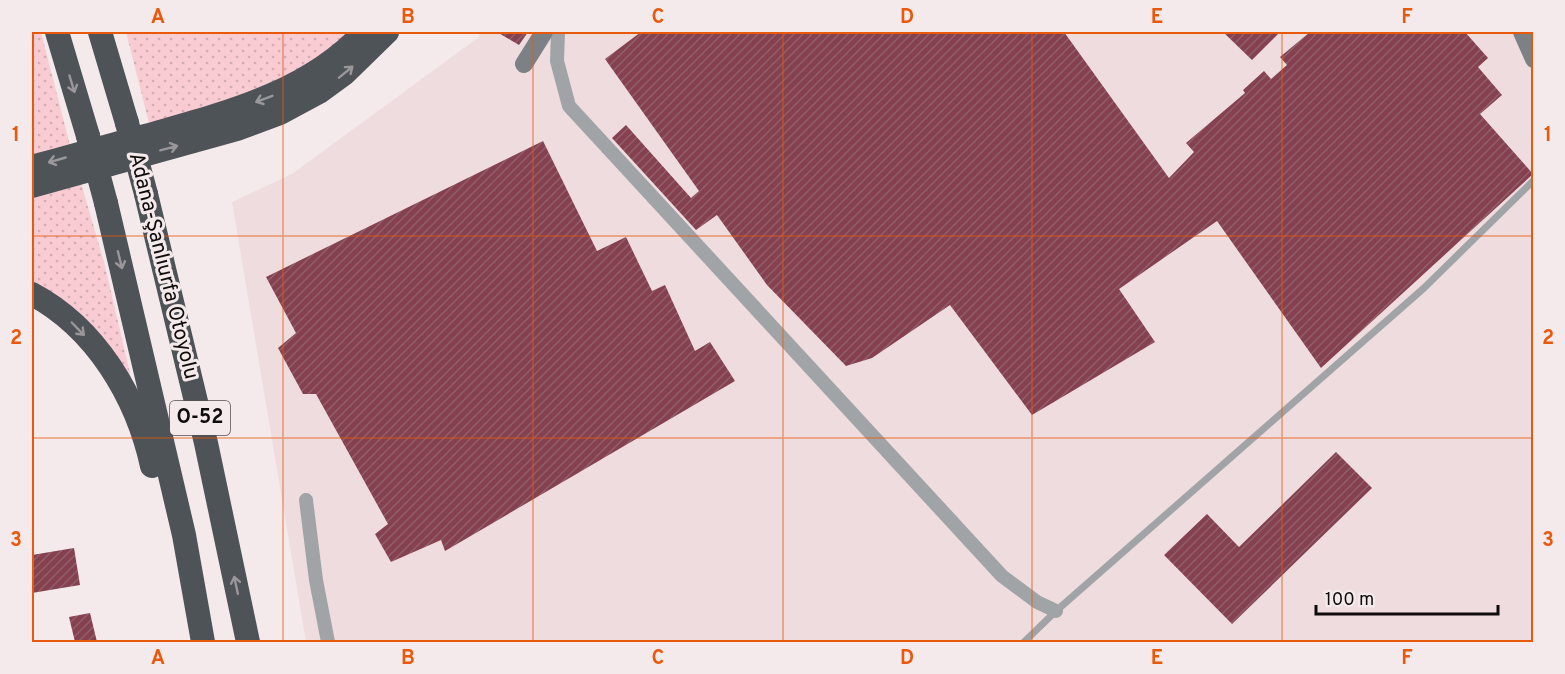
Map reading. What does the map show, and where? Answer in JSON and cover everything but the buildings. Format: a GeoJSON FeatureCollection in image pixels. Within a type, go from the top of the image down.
{"type":"FeatureCollection","features":[{"type":"Feature","properties":{"kind":"highway","name":"Adana-Şanlıurfa Otoyolu"},"geometry":{"type":"LineString","coordinates":[[57,32],[106,203],[184,536],[203,642]]}},
{"type":"Feature","properties":{"kind":"highway","name":"Adana-Şanlıurfa Otoyolu"},"geometry":{"type":"LineString","coordinates":[[100,32],[146,194],[206,443],[248,642]]}},
{"type":"Feature","properties":{"kind":"highway"},"geometry":{"type":"LineString","coordinates":[[32,167],[224,114],[271,96],[319,69],[364,32]]}},
{"type":"Feature","properties":{"kind":"highway"},"geometry":{"type":"LineString","coordinates":[[32,186],[237,129],[280,112],[319,92],[345,73],[387,32]]}},
{"type":"Feature","properties":{"kind":"highway"},"geometry":{"type":"LineString","coordinates":[[32,294],[67,318],[102,354],[129,397],[148,447],[170,544],[198,642]]}},
{"type":"Feature","properties":{"kind":"street"},"geometry":{"type":"LineString","coordinates":[[524,64],[544,32]]}},
{"type":"Feature","properties":{"kind":"street"},"geometry":{"type":"LineString","coordinates":[[558,32],[557,61],[569,106],[1002,576],[1037,602],[1056,611]]}},
{"type":"Feature","properties":{"kind":"street"},"geometry":{"type":"LineString","coordinates":[[1522,32],[1533,59]]}},
{"type":"Feature","properties":{"kind":"street"},"geometry":{"type":"LineString","coordinates":[[306,500],[316,580],[328,642]]}},
{"type":"Feature","properties":{"kind":"lane"},"geometry":{"type":"LineString","coordinates":[[1024,642],[1056,611],[1424,288],[1533,180]]}},
{"type":"Feature","properties":{"kind":"shaded area"},"geometry":{"type":"Polygon","coordinates":[[[32,32],[41,32],[71,149],[32,159],[32,32]]]}},
{"type":"Feature","properties":{"kind":"shaded area"},"geometry":{"type":"Polygon","coordinates":[[[126,32],[350,32],[322,55],[284,80],[150,127],[126,32]]]}},
{"type":"Feature","properties":{"kind":"shaded area"},"geometry":{"type":"Polygon","coordinates":[[[480,32],[1533,32],[1533,642],[306,642],[232,202],[292,174],[479,37],[480,32]]]}},
{"type":"Feature","properties":{"kind":"shaded area"},"geometry":{"type":"Polygon","coordinates":[[[81,183],[104,262],[133,386],[32,288],[32,197],[81,183]]]}}]}
